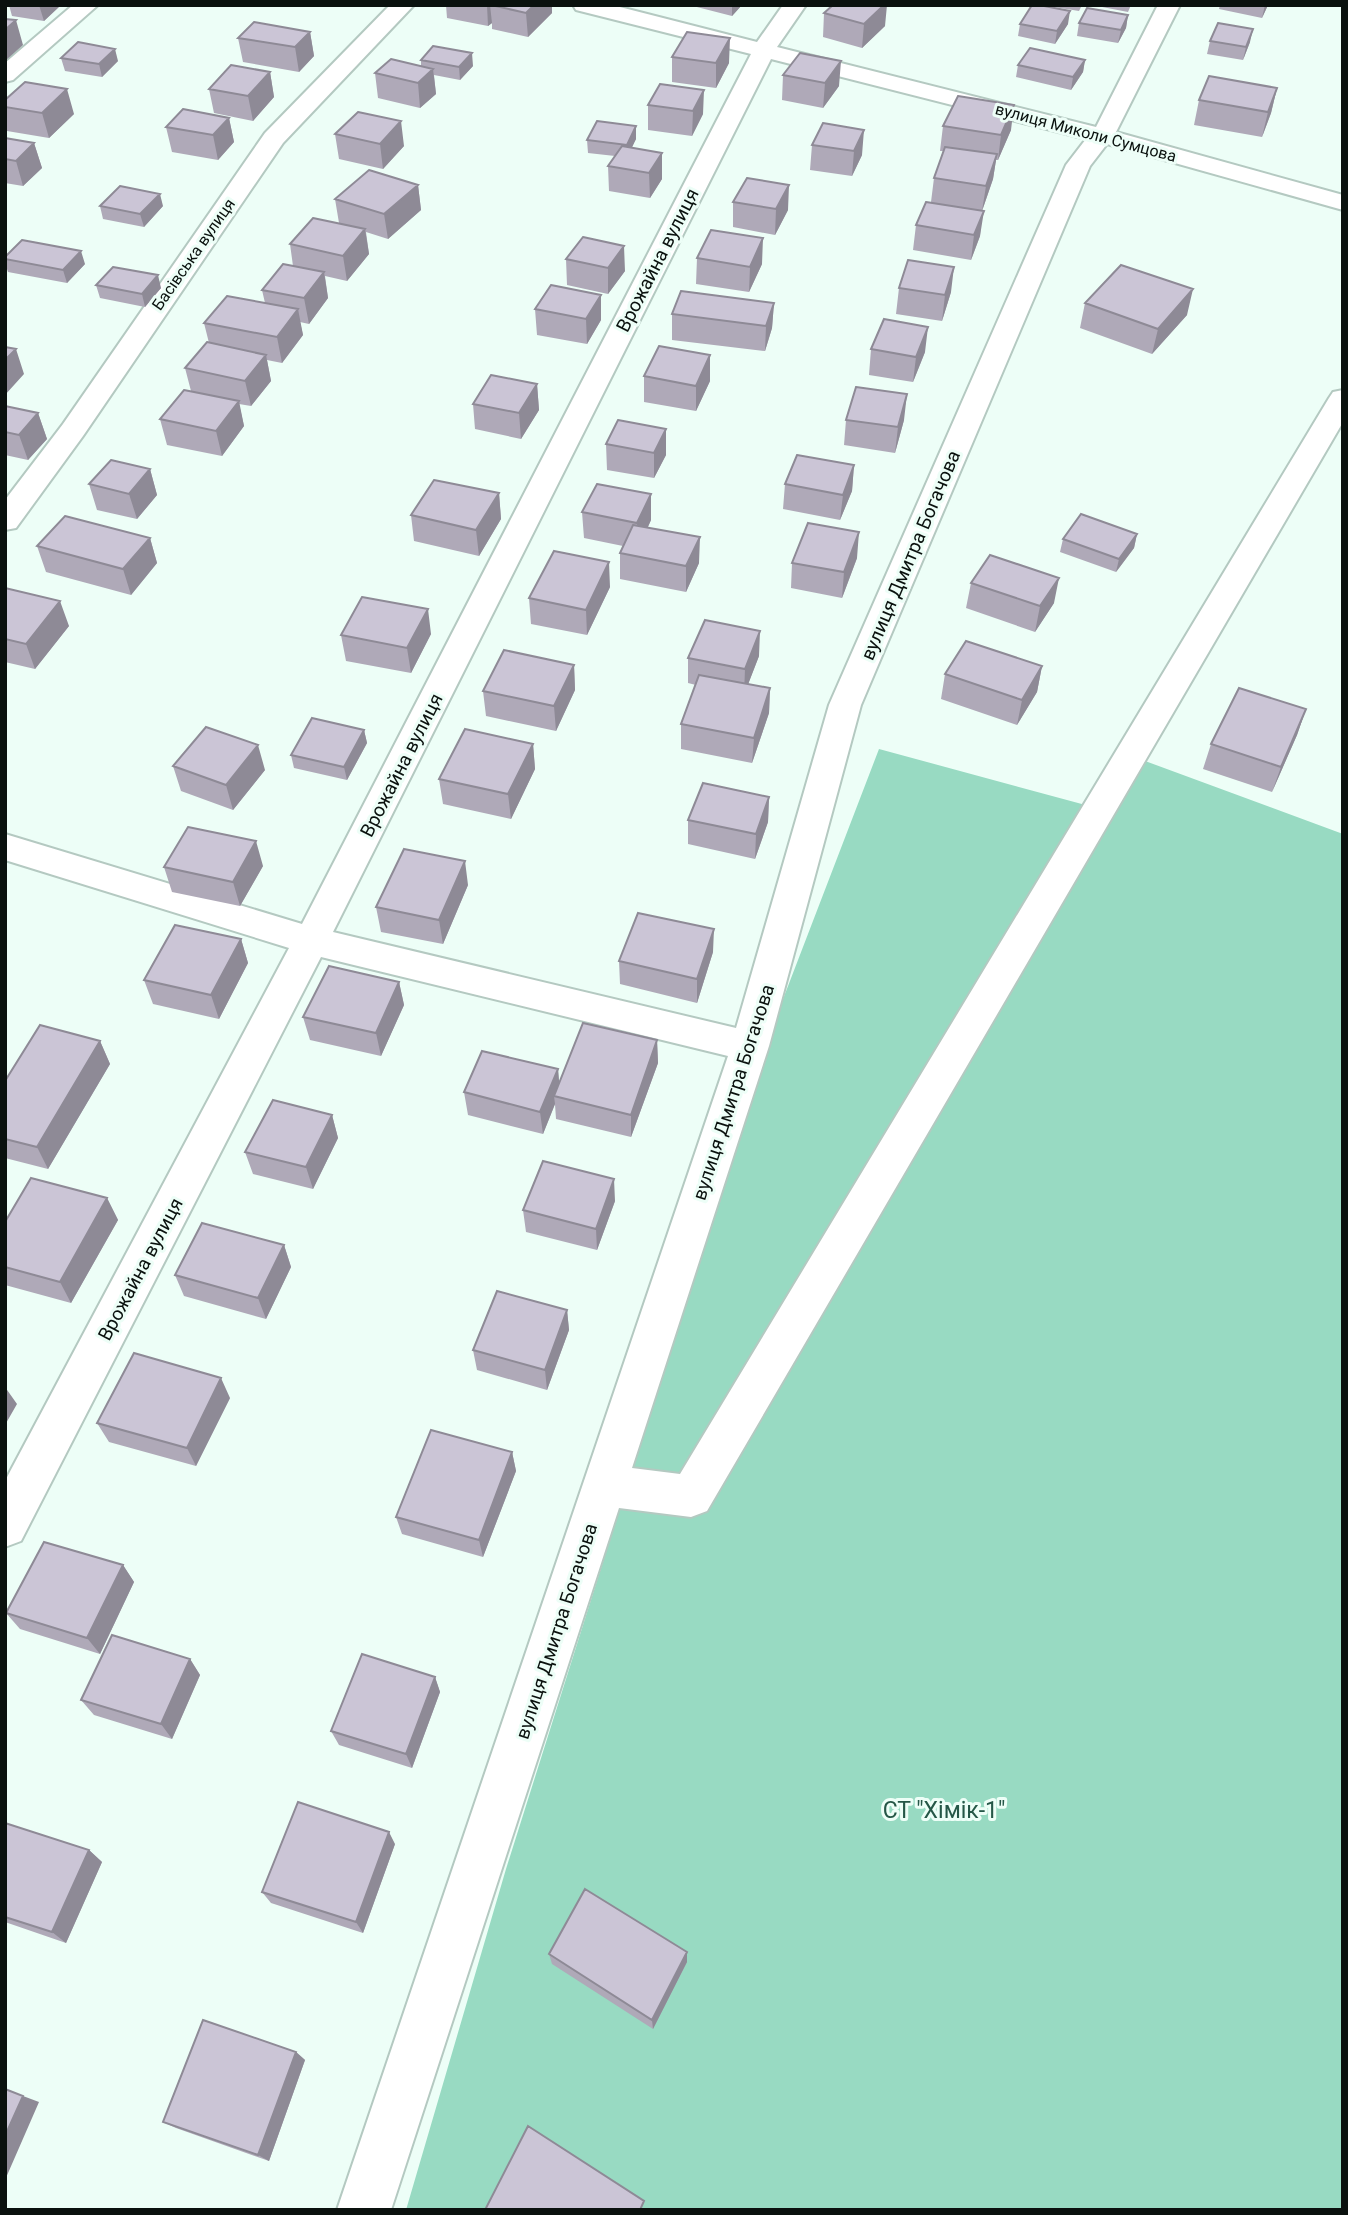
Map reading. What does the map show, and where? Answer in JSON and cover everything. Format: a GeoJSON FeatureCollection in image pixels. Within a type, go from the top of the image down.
{"type":"FeatureCollection","features":[{"type":"Feature","properties":{"kind":"street"},"geometry":{"type":"LineString","coordinates":[[5,75],[87,5]]}},
{"type":"Feature","properties":{"kind":"street","name":"Басівська вулиця"},"geometry":{"type":"LineString","coordinates":[[5,521],[73,430],[274,138],[403,5]]}},
{"type":"Feature","properties":{"kind":"street","name":"вулиця Миколи Сумцова"},"geometry":{"type":"LineString","coordinates":[[584,5],[1100,135],[1343,203]]}},
{"type":"Feature","properties":{"kind":"street","name":"Врожайна вулиця"},"geometry":{"type":"LineString","coordinates":[[5,1526],[311,941],[765,49],[795,5]]}},
{"type":"Feature","properties":{"kind":"street","name":"вулиця Дмитра Богачова"},"geometry":{"type":"LineString","coordinates":[[364,2210],[750,1046],[845,705],[1078,165],[1111,123],[1169,5]]}},
{"type":"Feature","properties":{"kind":"street"},"geometry":{"type":"LineString","coordinates":[[604,1485],[691,1496],[1343,398]]}},
{"type":"Feature","properties":{"kind":"street"},"geometry":{"type":"LineString","coordinates":[[5,847],[311,941],[750,1046]]}},
{"type":"Feature","properties":{"kind":"green space","name":"СТ \"Хімік-1\""},"geometry":{"type":"Polygon","coordinates":[[[879,749],[1104,810],[1137,758],[1343,834],[1343,2210],[406,2210],[506,1869],[770,1033],[879,749]]]}},
{"type":"Feature","properties":{"kind":"building"},"geometry":{"type":"Polygon","coordinates":[[[491,5],[534,5],[526,13],[491,5]]]}},
{"type":"Feature","properties":{"kind":"building"},"geometry":{"type":"Polygon","coordinates":[[[833,5],[884,5],[864,24],[824,13],[833,5]]]}},
{"type":"Feature","properties":{"kind":"building"},"geometry":{"type":"Polygon","coordinates":[[[1032,5],[1070,11],[1057,31],[1020,24],[1032,5]]]}},
{"type":"Feature","properties":{"kind":"building"},"geometry":{"type":"Polygon","coordinates":[[[1087,8],[1128,15],[1121,30],[1079,23],[1087,8]]]}},
{"type":"Feature","properties":{"kind":"building"},"geometry":{"type":"Polygon","coordinates":[[[5,19],[16,20],[5,30],[5,19]]]}},
{"type":"Feature","properties":{"kind":"building"},"geometry":{"type":"Polygon","coordinates":[[[254,22],[310,32],[295,47],[238,38],[254,22]]]}},
{"type":"Feature","properties":{"kind":"building"},"geometry":{"type":"Polygon","coordinates":[[[1218,23],[1253,29],[1246,47],[1210,41],[1218,23]]]}},
{"type":"Feature","properties":{"kind":"building"},"geometry":{"type":"Polygon","coordinates":[[[687,32],[730,38],[716,63],[672,57],[687,32]]]}},
{"type":"Feature","properties":{"kind":"building"},"geometry":{"type":"Polygon","coordinates":[[[78,42],[115,49],[99,64],[61,58],[78,42]]]}},
{"type":"Feature","properties":{"kind":"building"},"geometry":{"type":"Polygon","coordinates":[[[433,46],[472,53],[459,67],[421,60],[433,46]]]}},
{"type":"Feature","properties":{"kind":"building"},"geometry":{"type":"Polygon","coordinates":[[[1030,48],[1085,60],[1073,77],[1018,65],[1030,48]]]}},
{"type":"Feature","properties":{"kind":"building"},"geometry":{"type":"Polygon","coordinates":[[[800,53],[841,61],[825,83],[783,75],[800,53]]]}},
{"type":"Feature","properties":{"kind":"building"},"geometry":{"type":"Polygon","coordinates":[[[391,59],[433,69],[418,83],[375,73],[391,59]]]}},
{"type":"Feature","properties":{"kind":"building"},"geometry":{"type":"Polygon","coordinates":[[[231,65],[270,72],[248,96],[209,89],[231,65]]]}},
{"type":"Feature","properties":{"kind":"building"},"geometry":{"type":"Polygon","coordinates":[[[1209,76],[1277,88],[1268,112],[1199,100],[1209,76]]]}},
{"type":"Feature","properties":{"kind":"building"},"geometry":{"type":"Polygon","coordinates":[[[25,82],[67,89],[42,113],[5,107],[5,100],[25,82]]]}},
{"type":"Feature","properties":{"kind":"building"},"geometry":{"type":"Polygon","coordinates":[[[660,84],[704,90],[693,111],[648,105],[660,84]]]}},
{"type":"Feature","properties":{"kind":"building"},"geometry":{"type":"Polygon","coordinates":[[[958,96],[1014,105],[1001,135],[943,126],[958,96]]]}},
{"type":"Feature","properties":{"kind":"building"},"geometry":{"type":"Polygon","coordinates":[[[183,109],[229,118],[213,135],[166,127],[183,109]]]}},
{"type":"Feature","properties":{"kind":"building"},"geometry":{"type":"Polygon","coordinates":[[[358,112],[401,121],[380,144],[335,134],[358,112]]]}},
{"type":"Feature","properties":{"kind":"building"},"geometry":{"type":"Polygon","coordinates":[[[597,121],[636,126],[627,145],[587,140],[597,121]]]}},
{"type":"Feature","properties":{"kind":"building"},"geometry":{"type":"Polygon","coordinates":[[[823,123],[864,130],[854,151],[812,145],[823,123]]]}},
{"type":"Feature","properties":{"kind":"building"},"geometry":{"type":"Polygon","coordinates":[[[5,138],[34,143],[16,161],[5,159],[5,138]]]}},
{"type":"Feature","properties":{"kind":"building"},"geometry":{"type":"Polygon","coordinates":[[[622,146],[662,153],[649,173],[608,166],[622,146]]]}},
{"type":"Feature","properties":{"kind":"building"},"geometry":{"type":"Polygon","coordinates":[[[945,147],[997,154],[986,186],[934,178],[945,147]]]}},
{"type":"Feature","properties":{"kind":"building"},"geometry":{"type":"Polygon","coordinates":[[[369,170],[418,185],[384,214],[335,199],[369,170]]]}},
{"type":"Feature","properties":{"kind":"building"},"geometry":{"type":"Polygon","coordinates":[[[747,178],[789,185],[776,209],[733,202],[747,178]]]}},
{"type":"Feature","properties":{"kind":"building"},"geometry":{"type":"Polygon","coordinates":[[[120,186],[160,194],[140,214],[100,206],[120,186]]]}},
{"type":"Feature","properties":{"kind":"building"},"geometry":{"type":"Polygon","coordinates":[[[926,202],[984,211],[974,235],[916,225],[926,202]]]}},
{"type":"Feature","properties":{"kind":"building"},"geometry":{"type":"Polygon","coordinates":[[[313,218],[365,229],[343,256],[290,244],[313,218]]]}},
{"type":"Feature","properties":{"kind":"building"},"geometry":{"type":"Polygon","coordinates":[[[711,230],[763,238],[750,267],[697,258],[711,230]]]}},
{"type":"Feature","properties":{"kind":"building"},"geometry":{"type":"Polygon","coordinates":[[[583,237],[624,246],[608,268],[566,259],[583,237]]]}},
{"type":"Feature","properties":{"kind":"building"},"geometry":{"type":"Polygon","coordinates":[[[22,240],[81,251],[63,270],[5,259],[22,240]]]}},
{"type":"Feature","properties":{"kind":"building"},"geometry":{"type":"Polygon","coordinates":[[[908,260],[954,267],[945,295],[899,288],[908,260]]]}},
{"type":"Feature","properties":{"kind":"building"},"geometry":{"type":"Polygon","coordinates":[[[283,264],[324,272],[304,298],[262,290],[283,264]]]}},
{"type":"Feature","properties":{"kind":"building"},"geometry":{"type":"Polygon","coordinates":[[[1121,265],[1193,289],[1158,329],[1085,303],[1121,265]]]}},
{"type":"Feature","properties":{"kind":"building"},"geometry":{"type":"Polygon","coordinates":[[[113,267],[158,275],[142,294],[96,285],[113,267]]]}},
{"type":"Feature","properties":{"kind":"building"},"geometry":{"type":"Polygon","coordinates":[[[551,285],[601,295],[586,319],[535,309],[551,285]]]}},
{"type":"Feature","properties":{"kind":"building"},"geometry":{"type":"Polygon","coordinates":[[[681,291],[774,303],[766,326],[672,314],[681,291]]]}},
{"type":"Feature","properties":{"kind":"building"},"geometry":{"type":"Polygon","coordinates":[[[227,296],[298,309],[277,337],[204,323],[227,296]]]}},
{"type":"Feature","properties":{"kind":"building"},"geometry":{"type":"Polygon","coordinates":[[[884,319],[928,327],[916,357],[871,349],[884,319]]]}},
{"type":"Feature","properties":{"kind":"building"},"geometry":{"type":"Polygon","coordinates":[[[207,342],[266,355],[245,381],[185,368],[207,342]]]}},
{"type":"Feature","properties":{"kind":"building"},"geometry":{"type":"Polygon","coordinates":[[[659,346],[710,355],[696,386],[644,376],[659,346]]]}},
{"type":"Feature","properties":{"kind":"building"},"geometry":{"type":"Polygon","coordinates":[[[5,347],[16,349],[5,360],[5,347]]]}},
{"type":"Feature","properties":{"kind":"building"},"geometry":{"type":"Polygon","coordinates":[[[491,375],[537,384],[519,413],[473,404],[491,375]]]}},
{"type":"Feature","properties":{"kind":"building"},"geometry":{"type":"Polygon","coordinates":[[[856,387],[907,394],[898,427],[846,420],[856,387]]]}},
{"type":"Feature","properties":{"kind":"building"},"geometry":{"type":"Polygon","coordinates":[[[184,390],[239,401],[216,431],[160,419],[184,390]]]}},
{"type":"Feature","properties":{"kind":"building"},"geometry":{"type":"Polygon","coordinates":[[[5,406],[38,413],[19,435],[5,432],[5,406]]]}},
{"type":"Feature","properties":{"kind":"building"},"geometry":{"type":"Polygon","coordinates":[[[618,420],[666,429],[654,453],[606,444],[618,420]]]}},
{"type":"Feature","properties":{"kind":"building"},"geometry":{"type":"Polygon","coordinates":[[[797,455],[854,465],[843,495],[785,484],[797,455]]]}},
{"type":"Feature","properties":{"kind":"building"},"geometry":{"type":"Polygon","coordinates":[[[111,460],[150,469],[129,494],[89,484],[111,460]]]}},
{"type":"Feature","properties":{"kind":"building"},"geometry":{"type":"Polygon","coordinates":[[[434,480],[499,493],[476,530],[411,515],[434,480]]]}},
{"type":"Feature","properties":{"kind":"building"},"geometry":{"type":"Polygon","coordinates":[[[597,484],[651,494],[637,523],[582,512],[597,484]]]}},
{"type":"Feature","properties":{"kind":"building"},"geometry":{"type":"Polygon","coordinates":[[[1081,514],[1137,534],[1119,559],[1063,539],[1081,514]]]}},
{"type":"Feature","properties":{"kind":"building"},"geometry":{"type":"Polygon","coordinates":[[[65,516],[150,538],[123,569],[37,546],[65,516]]]}},
{"type":"Feature","properties":{"kind":"building"},"geometry":{"type":"Polygon","coordinates":[[[808,523],[859,532],[844,572],[792,563],[808,523]]]}},
{"type":"Feature","properties":{"kind":"building"},"geometry":{"type":"Polygon","coordinates":[[[633,525],[700,537],[686,566],[620,553],[633,525]]]}},
{"type":"Feature","properties":{"kind":"building"},"geometry":{"type":"Polygon","coordinates":[[[554,551],[609,562],[586,610],[529,598],[554,551]]]}},
{"type":"Feature","properties":{"kind":"building"},"geometry":{"type":"Polygon","coordinates":[[[990,555],[1059,578],[1040,606],[971,583],[990,555]]]}},
{"type":"Feature","properties":{"kind":"building"},"geometry":{"type":"Polygon","coordinates":[[[5,588],[60,601],[26,644],[5,639],[5,588]]]}},
{"type":"Feature","properties":{"kind":"building"},"geometry":{"type":"Polygon","coordinates":[[[362,597],[428,609],[407,648],[341,635],[362,597]]]}},
{"type":"Feature","properties":{"kind":"building"},"geometry":{"type":"Polygon","coordinates":[[[705,620],[760,631],[745,669],[688,658],[705,620]]]}},
{"type":"Feature","properties":{"kind":"building"},"geometry":{"type":"Polygon","coordinates":[[[966,641],[1042,666],[1022,700],[945,674],[966,641]]]}},
{"type":"Feature","properties":{"kind":"building"},"geometry":{"type":"Polygon","coordinates":[[[504,650],[574,665],[554,706],[483,691],[504,650]]]}},
{"type":"Feature","properties":{"kind":"building"},"geometry":{"type":"Polygon","coordinates":[[[699,675],[770,688],[754,738],[681,724],[699,675]]]}},
{"type":"Feature","properties":{"kind":"building"},"geometry":{"type":"Polygon","coordinates":[[[1239,688],[1306,709],[1281,767],[1211,744],[1239,688]]]}},
{"type":"Feature","properties":{"kind":"building"},"geometry":{"type":"Polygon","coordinates":[[[312,718],[364,730],[344,767],[291,755],[312,718]]]}},
{"type":"Feature","properties":{"kind":"building"},"geometry":{"type":"Polygon","coordinates":[[[206,727],[258,745],[226,785],[173,766],[206,727]]]}},
{"type":"Feature","properties":{"kind":"building"},"geometry":{"type":"Polygon","coordinates":[[[465,729],[533,744],[508,794],[439,779],[465,729]]]}},
{"type":"Feature","properties":{"kind":"building"},"geometry":{"type":"Polygon","coordinates":[[[703,783],[769,797],[756,834],[688,820],[703,783]]]}},
{"type":"Feature","properties":{"kind":"building"},"geometry":{"type":"Polygon","coordinates":[[[188,827],[256,841],[233,882],[164,867],[188,827]]]}},
{"type":"Feature","properties":{"kind":"building"},"geometry":{"type":"Polygon","coordinates":[[[404,849],[465,861],[439,920],[376,907],[404,849]]]}},
{"type":"Feature","properties":{"kind":"building"},"geometry":{"type":"Polygon","coordinates":[[[638,913],[714,929],[697,979],[619,961],[638,913]]]}},
{"type":"Feature","properties":{"kind":"building"},"geometry":{"type":"Polygon","coordinates":[[[175,925],[241,939],[211,995],[144,980],[175,925]]]}},
{"type":"Feature","properties":{"kind":"building"},"geometry":{"type":"Polygon","coordinates":[[[329,966],[399,982],[376,1033],[303,1017],[329,966]]]}},
{"type":"Feature","properties":{"kind":"building"},"geometry":{"type":"Polygon","coordinates":[[[583,1023],[657,1040],[631,1115],[554,1096],[583,1023]]]}},
{"type":"Feature","properties":{"kind":"building"},"geometry":{"type":"Polygon","coordinates":[[[40,1025],[100,1041],[37,1147],[5,1139],[5,1081],[40,1025]]]}},
{"type":"Feature","properties":{"kind":"building"},"geometry":{"type":"Polygon","coordinates":[[[482,1051],[558,1069],[540,1112],[464,1092],[482,1051]]]}},
{"type":"Feature","properties":{"kind":"building"},"geometry":{"type":"Polygon","coordinates":[[[273,1100],[332,1115],[306,1167],[245,1152],[273,1100]]]}},
{"type":"Feature","properties":{"kind":"building"},"geometry":{"type":"Polygon","coordinates":[[[543,1161],[614,1179],[596,1229],[523,1210],[543,1161]]]}},
{"type":"Feature","properties":{"kind":"building"},"geometry":{"type":"Polygon","coordinates":[[[31,1178],[107,1198],[60,1282],[5,1267],[5,1222],[31,1178]]]}},
{"type":"Feature","properties":{"kind":"building"},"geometry":{"type":"Polygon","coordinates":[[[202,1223],[284,1245],[258,1298],[175,1275],[202,1223]]]}},
{"type":"Feature","properties":{"kind":"building"},"geometry":{"type":"Polygon","coordinates":[[[497,1291],[567,1310],[545,1370],[473,1350],[497,1291]]]}},
{"type":"Feature","properties":{"kind":"building"},"geometry":{"type":"Polygon","coordinates":[[[134,1353],[221,1378],[187,1448],[97,1423],[134,1353]]]}},
{"type":"Feature","properties":{"kind":"building"},"geometry":{"type":"Polygon","coordinates":[[[431,1430],[512,1452],[479,1540],[396,1517],[431,1430]]]}},
{"type":"Feature","properties":{"kind":"building"},"geometry":{"type":"Polygon","coordinates":[[[44,1542],[123,1565],[87,1638],[6,1613],[44,1542]]]}},
{"type":"Feature","properties":{"kind":"building"},"geometry":{"type":"Polygon","coordinates":[[[112,1635],[190,1659],[161,1724],[81,1700],[112,1635]]]}},
{"type":"Feature","properties":{"kind":"building"},"geometry":{"type":"Polygon","coordinates":[[[362,1654],[435,1677],[406,1754],[331,1731],[362,1654]]]}},
{"type":"Feature","properties":{"kind":"building"},"geometry":{"type":"Polygon","coordinates":[[[298,1802],[389,1832],[356,1922],[262,1892],[298,1802]]]}},
{"type":"Feature","properties":{"kind":"building"},"geometry":{"type":"Polygon","coordinates":[[[5,1823],[89,1850],[52,1932],[5,1917],[5,1823]]]}},
{"type":"Feature","properties":{"kind":"building"},"geometry":{"type":"Polygon","coordinates":[[[585,1889],[687,1952],[652,2020],[549,1954],[585,1889]]]}},
{"type":"Feature","properties":{"kind":"building"},"geometry":{"type":"Polygon","coordinates":[[[203,2020],[296,2052],[258,2155],[163,2122],[203,2020]]]}},
{"type":"Feature","properties":{"kind":"building"},"geometry":{"type":"Polygon","coordinates":[[[5,2089],[23,2096],[5,2136],[5,2089]]]}},
{"type":"Feature","properties":{"kind":"building"},"geometry":{"type":"Polygon","coordinates":[[[528,2126],[644,2201],[640,2210],[485,2210],[528,2126]]]}}]}
